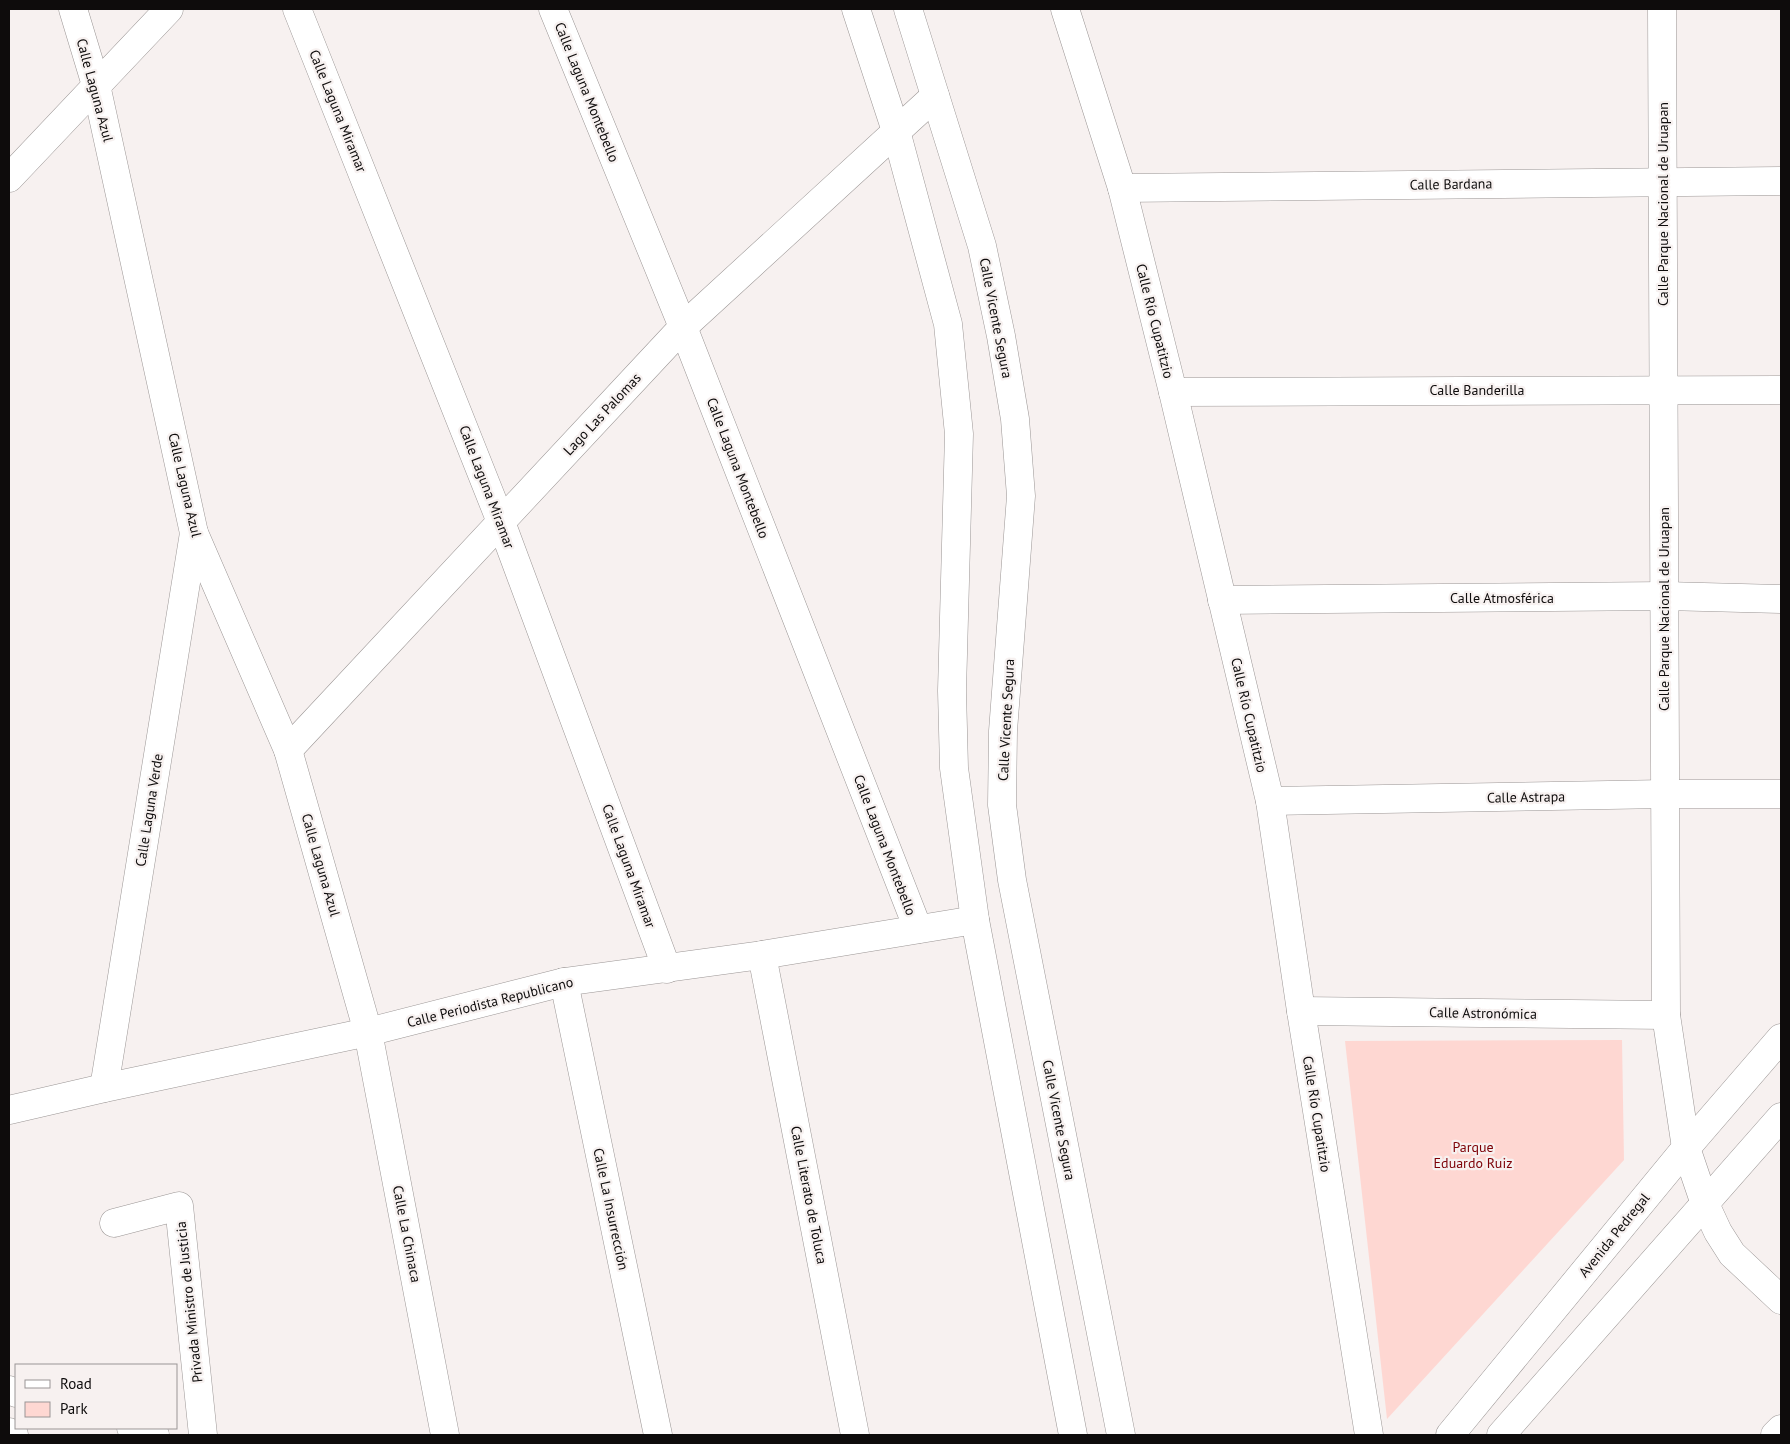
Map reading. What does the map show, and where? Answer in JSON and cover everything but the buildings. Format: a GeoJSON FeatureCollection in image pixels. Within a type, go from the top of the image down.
{"type":"FeatureCollection","features":[{"type":"Feature","properties":{"kind":"street","name":"Calle Laguna Azul"},"geometry":{"type":"LineString","coordinates":[[73,9],[96,85],[194,533],[288,750],[368,1032]]}},
{"type":"Feature","properties":{"kind":"street"},"geometry":{"type":"LineString","coordinates":[[9,178],[169,9]]}},
{"type":"Feature","properties":{"kind":"street","name":"Calle Laguna Miramar"},"geometry":{"type":"LineString","coordinates":[[297,9],[501,522],[667,969]]}},
{"type":"Feature","properties":{"kind":"street","name":"Calle Laguna Montebello"},"geometry":{"type":"LineString","coordinates":[[553,9],[683,327],[918,929]]}},
{"type":"Feature","properties":{"kind":"street"},"geometry":{"type":"LineString","coordinates":[[856,9],[896,131],[948,324],[959,434],[952,691],[954,768],[975,920],[1073,1435]]}},
{"type":"Feature","properties":{"kind":"street","name":"Calle Vicente Segura"},"geometry":{"type":"LineString","coordinates":[[908,9],[982,246],[1016,419],[1021,496],[1003,731],[1002,805],[1012,880],[1121,1435]]}},
{"type":"Feature","properties":{"kind":"street","name":"Calle Río Cupatitzio"},"geometry":{"type":"LineString","coordinates":[[1065,9],[1122,188],[1173,392],[1270,801],[1301,1011],[1369,1435]]}},
{"type":"Feature","properties":{"kind":"street","name":"Calle Parque Nacional de Uruapan"},"geometry":{"type":"LineString","coordinates":[[1662,9],[1666,1015],[1686,1148],[1706,1204],[1718,1232],[1732,1254],[1781,1300]]}},
{"type":"Feature","properties":{"kind":"street","name":"Lago Las Palomas"},"geometry":{"type":"LineString","coordinates":[[288,750],[683,327],[936,96]]}},
{"type":"Feature","properties":{"kind":"street","name":"Calle Bardana"},"geometry":{"type":"LineString","coordinates":[[1122,188],[1781,181]]}},
{"type":"Feature","properties":{"kind":"street","name":"Calle Banderilla"},"geometry":{"type":"LineString","coordinates":[[1173,392],[1781,390]]}},
{"type":"Feature","properties":{"kind":"street","name":"Calle Laguna Verde"},"geometry":{"type":"LineString","coordinates":[[104,1088],[194,533]]}},
{"type":"Feature","properties":{"kind":"street","name":"Calle Atmosférica"},"geometry":{"type":"LineString","coordinates":[[1222,600],[1664,596],[1781,599]]}},
{"type":"Feature","properties":{"kind":"street","name":"Calle Astrapa"},"geometry":{"type":"LineString","coordinates":[[1270,801],[1665,794],[1781,794]]}},
{"type":"Feature","properties":{"kind":"street"},"geometry":{"type":"LineString","coordinates":[[963,833],[1006,828]]}},
{"type":"Feature","properties":{"kind":"street","name":"Calle Periodista Republicano"},"geometry":{"type":"LineString","coordinates":[[9,1110],[368,1032],[564,982],[762,955],[975,920]]}},
{"type":"Feature","properties":{"kind":"street","name":"Calle Literato de Toluca"},"geometry":{"type":"LineString","coordinates":[[762,955],[855,1435]]}},
{"type":"Feature","properties":{"kind":"street","name":"Calle La Insurrección"},"geometry":{"type":"LineString","coordinates":[[564,982],[658,1435]]}},
{"type":"Feature","properties":{"kind":"street","name":"Calle Astronómica"},"geometry":{"type":"LineString","coordinates":[[1301,1011],[1666,1015]]}},
{"type":"Feature","properties":{"kind":"street","name":"Calle La Chinaca"},"geometry":{"type":"LineString","coordinates":[[368,1032],[445,1435]]}},
{"type":"Feature","properties":{"kind":"street","name":"Avenida Pedregal"},"geometry":{"type":"LineString","coordinates":[[1450,1435],[1686,1148],[1781,1038]]}},
{"type":"Feature","properties":{"kind":"street"},"geometry":{"type":"LineString","coordinates":[[1501,1435],[1781,1118]]}},
{"type":"Feature","properties":{"kind":"street","name":"Privada Ministro de Justicia"},"geometry":{"type":"LineString","coordinates":[[114,1223],[179,1206],[203,1435]]}},
{"type":"Feature","properties":{"kind":"street"},"geometry":{"type":"LineString","coordinates":[[134,1429],[155,1435]]}},
{"type":"Feature","properties":{"kind":"street"},"geometry":{"type":"LineString","coordinates":[[1776,1435],[1781,1429]]}},
{"type":"Feature","properties":{"kind":"street"},"geometry":{"type":"LineString","coordinates":[[9,1432],[14,1435]]}},
{"type":"Feature","properties":{"kind":"green space","name":"Parque Eduardo Ruiz"},"geometry":{"type":"Polygon","coordinates":[[[1622,1040],[1624,1160],[1387,1419],[1345,1041],[1622,1040]]]}}]}
